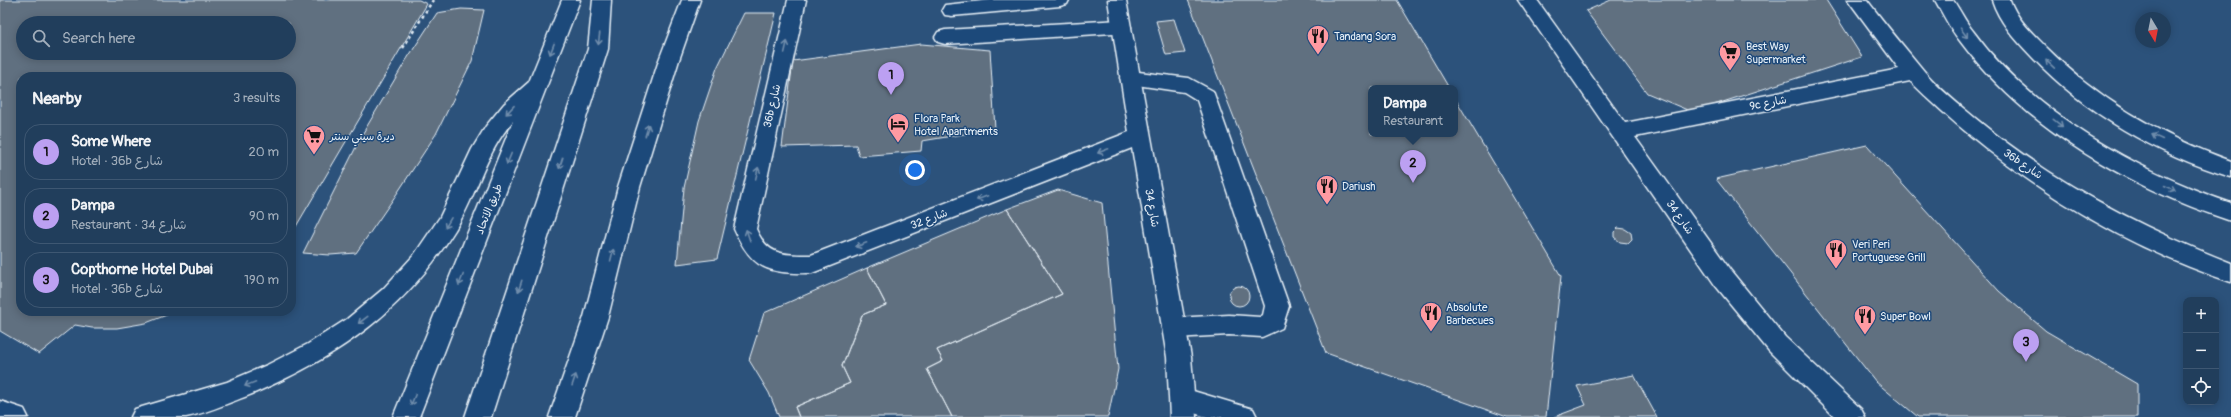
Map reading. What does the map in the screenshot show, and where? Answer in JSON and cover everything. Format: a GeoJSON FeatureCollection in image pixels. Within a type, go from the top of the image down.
{"type":"FeatureCollection","features":[{"type":"Feature","properties":{"kind":"street","name":"طريق الاتحاد"},"geometry":{"type":"LineString","coordinates":[[406,417],[572,0]]}},
{"type":"Feature","properties":{"kind":"street"},"geometry":{"type":"LineString","coordinates":[[478,417],[598,49],[602,18],[602,0]]}},
{"type":"Feature","properties":{"kind":"street"},"geometry":{"type":"LineString","coordinates":[[562,417],[596,317],[629,187],[669,60],[691,0]]}},
{"type":"Feature","properties":{"kind":"street","name":"36b شارع"},"geometry":{"type":"LineString","coordinates":[[748,211],[797,0]]}},
{"type":"Feature","properties":{"kind":"street"},"geometry":{"type":"LineString","coordinates":[[952,10],[1060,0]]}},
{"type":"Feature","properties":{"kind":"street","name":"شارع 34"},"geometry":{"type":"LineString","coordinates":[[1117,0],[1180,357],[1183,408]]}},
{"type":"Feature","properties":{"kind":"street","name":"شارع 34"},"geometry":{"type":"LineString","coordinates":[[1528,0],[1723,278],[1777,344],[1852,417]]}},
{"type":"Feature","properties":{"kind":"street","name":"36b شارع"},"geometry":{"type":"LineString","coordinates":[[1857,0],[1915,73],[1956,113],[1998,147],[2062,191],[2128,227],[2198,261],[2231,273]]}},
{"type":"Feature","properties":{"kind":"street"},"geometry":{"type":"LineString","coordinates":[[1944,0],[1953,17],[1974,46],[2001,76],[2075,136],[2120,164],[2166,186],[2231,212]]}},
{"type":"Feature","properties":{"kind":"street"},"geometry":{"type":"LineString","coordinates":[[2001,0],[2021,33],[2069,82],[2141,130],[2231,169]]}},
{"type":"Feature","properties":{"kind":"street"},"geometry":{"type":"LineString","coordinates":[[944,37],[1121,27]]}},
{"type":"Feature","properties":{"kind":"street","name":"9c شارع"},"geometry":{"type":"LineString","coordinates":[[1620,132],[1915,73]]}},
{"type":"Feature","properties":{"kind":"street"},"geometry":{"type":"LineString","coordinates":[[1130,78],[1189,85],[1206,96],[1277,306],[1274,321],[1262,327],[1229,325],[1174,328]]}},
{"type":"Feature","properties":{"kind":"street"},"geometry":{"type":"LineString","coordinates":[[144,417],[191,406],[282,371],[340,336],[366,317],[410,276],[431,250],[461,199],[488,138],[519,100],[539,84]]}},
{"type":"Feature","properties":{"kind":"street","name":"شارع 32"},"geometry":{"type":"LineString","coordinates":[[748,211],[745,229],[752,246],[766,259],[788,264],[812,264],[1140,136]]}},
{"type":"Feature","properties":{"kind":"street"},"geometry":{"type":"LineString","coordinates":[[1183,408],[1244,417]]}},
{"type":"Feature","properties":{"kind":"street"},"geometry":{"type":"LineString","coordinates":[[0,412],[15,417]]}},
{"type":"Feature","properties":{"kind":"path"},"geometry":{"type":"LineString","coordinates":[[403,48],[433,0]]}},
{"type":"Feature","properties":{"kind":"building","name":"ديرة سيتي سنتر"},"geometry":{"type":"Polygon","coordinates":[[[0,0],[419,0],[427,4],[296,227],[296,72],[16,72],[16,316],[164,316],[146,323],[117,328],[92,328],[75,325],[39,354],[0,331],[0,0]]]}},
{"type":"Feature","properties":{"kind":"building"},"geometry":{"type":"Polygon","coordinates":[[[1188,0],[1397,0],[1447,85],[1368,85],[1368,137],[1458,137],[1458,103],[1561,276],[1546,417],[1507,417],[1326,353],[1188,0]]]}},
{"type":"Feature","properties":{"kind":"building"},"geometry":{"type":"Polygon","coordinates":[[[1611,0],[1826,0],[1862,57],[1692,112],[1647,93],[1586,11],[1611,0]]]}},
{"type":"Feature","properties":{"kind":"building"},"geometry":{"type":"Polygon","coordinates":[[[461,9],[484,10],[472,61],[436,134],[356,253],[330,255],[303,253],[363,133],[405,62],[437,13],[461,9]]]}},
{"type":"Feature","properties":{"kind":"building"},"geometry":{"type":"Polygon","coordinates":[[[744,13],[776,13],[717,259],[677,264],[684,188],[699,121],[717,68],[744,13]]]}},
{"type":"Feature","properties":{"kind":"building"},"geometry":{"type":"Polygon","coordinates":[[[1174,19],[1185,53],[1166,55],[1156,21],[1174,19]]]}},
{"type":"Feature","properties":{"kind":"building"},"geometry":{"type":"Polygon","coordinates":[[[921,44],[990,50],[995,129],[922,141],[921,151],[859,156],[856,145],[782,147],[793,61],[921,44]]]}},
{"type":"Feature","properties":{"kind":"building"},"geometry":{"type":"Polygon","coordinates":[[[1867,145],[1999,291],[2046,331],[2137,384],[2137,417],[1918,417],[1876,382],[1716,179],[1867,145]]]}},
{"type":"Feature","properties":{"kind":"building"},"geometry":{"type":"Polygon","coordinates":[[[1058,190],[1102,203],[1118,369],[1108,417],[952,417],[927,369],[943,361],[937,350],[1062,294],[1007,209],[1058,190]]]}},
{"type":"Feature","properties":{"kind":"building"},"geometry":{"type":"Polygon","coordinates":[[[1007,209],[1062,294],[937,350],[943,361],[927,369],[952,417],[799,417],[795,407],[850,383],[842,366],[862,315],[886,305],[867,268],[1007,209]]]}},
{"type":"Feature","properties":{"kind":"building"},"geometry":{"type":"Polygon","coordinates":[[[1618,228],[1625,229],[1631,233],[1632,239],[1628,243],[1620,242],[1614,237],[1614,232],[1618,228]]]}},
{"type":"Feature","properties":{"kind":"building"},"geometry":{"type":"Polygon","coordinates":[[[867,268],[886,305],[862,315],[842,366],[850,383],[795,407],[799,417],[779,417],[769,393],[749,360],[764,313],[867,268]]]}},
{"type":"Feature","properties":{"kind":"building"},"geometry":{"type":"Polygon","coordinates":[[[1239,286],[1246,289],[1249,296],[1246,303],[1239,306],[1232,303],[1229,296],[1232,289],[1239,286]]]}},
{"type":"Feature","properties":{"kind":"building"},"geometry":{"type":"Polygon","coordinates":[[[1634,375],[1657,417],[1554,417],[1586,405],[1577,386],[1634,375]]]}},
{"type":"Feature","properties":{"kind":"place","name":"Tandang Sora"},"geometry":{"type":"Point","coordinates":[1318,56]}},
{"type":"Feature","properties":{"kind":"place","name":"Best Way Supermarket"},"geometry":{"type":"Point","coordinates":[1730,72]}},
{"type":"Feature","properties":{"kind":"place","name":"Some Where"},"geometry":{"type":"Point","coordinates":[891,95]}},
{"type":"Feature","properties":{"kind":"place","name":"Flora Park Hotel Apartments"},"geometry":{"type":"Point","coordinates":[898,144]}},
{"type":"Feature","properties":{"kind":"place","name":"ديرة سيتي سنتر"},"geometry":{"type":"Point","coordinates":[314,156]}},
{"type":"Feature","properties":{"kind":"place","name":"Dampa"},"geometry":{"type":"Point","coordinates":[1413,183]}},
{"type":"Feature","properties":{"kind":"place","name":"Dariush"},"geometry":{"type":"Point","coordinates":[1327,206]}},
{"type":"Feature","properties":{"kind":"place","name":"Veri Peri Portuguese Grill"},"geometry":{"type":"Point","coordinates":[1836,270]}},
{"type":"Feature","properties":{"kind":"place","name":"Absolute Barbecues"},"geometry":{"type":"Point","coordinates":[1431,332]}},
{"type":"Feature","properties":{"kind":"place","name":"Super Bowl"},"geometry":{"type":"Point","coordinates":[1865,336]}},
{"type":"Feature","properties":{"kind":"place","name":"Copthorne Hotel Dubai"},"geometry":{"type":"Point","coordinates":[2026,362]}}]}
